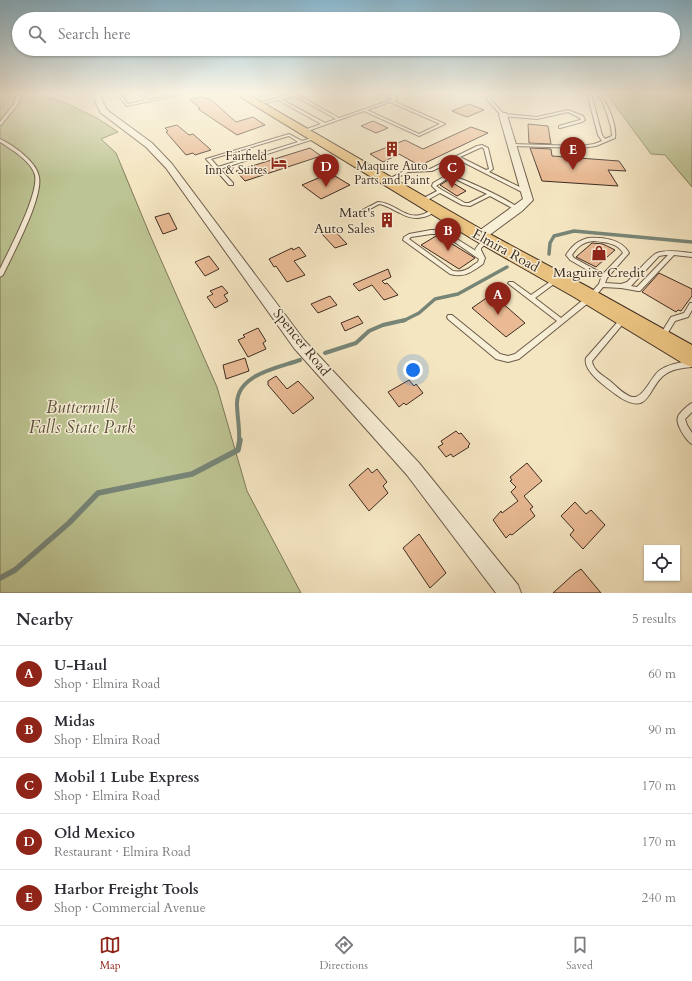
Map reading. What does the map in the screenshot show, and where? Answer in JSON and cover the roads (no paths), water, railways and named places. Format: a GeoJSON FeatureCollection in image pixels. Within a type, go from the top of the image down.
{"type":"FeatureCollection","features":[{"type":"Feature","properties":{"kind":"highway","name":"Elmira Road"},"geometry":{"type":"LineString","coordinates":[[290,121],[387,181],[484,238],[557,278],[596,291],[625,318],[692,357]]}},
{"type":"Feature","properties":{"kind":"street","name":"Spencer Road"},"geometry":{"type":"LineString","coordinates":[[116,121],[149,145],[169,166],[300,344],[413,469],[510,593]]}},
{"type":"Feature","properties":{"kind":"street"},"geometry":{"type":"LineString","coordinates":[[484,238],[528,200],[505,121]]}},
{"type":"Feature","properties":{"kind":"lane"},"geometry":{"type":"LineString","coordinates":[[299,121],[311,134]]}},
{"type":"Feature","properties":{"kind":"lane"},"geometry":{"type":"LineString","coordinates":[[217,169],[311,134],[336,121]]}},
{"type":"Feature","properties":{"kind":"lane"},"geometry":{"type":"LineString","coordinates":[[387,121],[419,135],[443,124],[435,121]]}},
{"type":"Feature","properties":{"kind":"lane"},"geometry":{"type":"LineString","coordinates":[[560,127],[582,121]]}},
{"type":"Feature","properties":{"kind":"lane"},"geometry":{"type":"LineString","coordinates":[[597,121],[600,135],[604,141]]}},
{"type":"Feature","properties":{"kind":"lane"},"geometry":{"type":"LineString","coordinates":[[512,145],[581,147],[595,145],[614,137],[610,121]]}},
{"type":"Feature","properties":{"kind":"lane"},"geometry":{"type":"LineString","coordinates":[[231,184],[208,159],[289,135],[311,134]]}},
{"type":"Feature","properties":{"kind":"lane"},"geometry":{"type":"LineString","coordinates":[[0,140],[30,164],[34,168],[38,177],[38,186],[31,206],[0,275]]}},
{"type":"Feature","properties":{"kind":"lane"},"geometry":{"type":"LineString","coordinates":[[387,181],[407,171],[431,170],[482,146],[486,148],[491,169],[486,172]]}},
{"type":"Feature","properties":{"kind":"lane"},"geometry":{"type":"LineString","coordinates":[[457,157],[526,192]]}},
{"type":"Feature","properties":{"kind":"lane"},"geometry":{"type":"LineString","coordinates":[[490,194],[470,205],[464,204],[440,191],[434,186],[449,176],[454,177],[490,194],[518,209]]}},
{"type":"Feature","properties":{"kind":"lane"},"geometry":{"type":"LineString","coordinates":[[357,214],[378,203],[382,203],[408,217],[423,218],[429,205],[440,191]]}},
{"type":"Feature","properties":{"kind":"lane"},"geometry":{"type":"LineString","coordinates":[[463,226],[453,232],[431,232],[409,236],[406,240],[452,273],[459,274],[466,273],[481,263],[482,258],[478,250],[484,238]]}},
{"type":"Feature","properties":{"kind":"lane"},"geometry":{"type":"LineString","coordinates":[[445,233],[482,258]]}},
{"type":"Feature","properties":{"kind":"lane"},"geometry":{"type":"LineString","coordinates":[[450,317],[498,357],[508,359],[517,357],[596,291],[604,277],[626,254],[622,246],[614,243],[593,239],[581,241],[569,255],[572,259],[604,277]]}},
{"type":"Feature","properties":{"kind":"lane"},"geometry":{"type":"LineString","coordinates":[[596,291],[629,284],[657,255],[672,253],[692,255]]}},
{"type":"Feature","properties":{"kind":"lane"},"geometry":{"type":"LineString","coordinates":[[621,286],[632,289],[638,288],[672,253]]}},
{"type":"Feature","properties":{"kind":"lane"},"geometry":{"type":"LineString","coordinates":[[532,298],[557,278]]}},
{"type":"Feature","properties":{"kind":"lane"},"geometry":{"type":"LineString","coordinates":[[511,283],[561,321]]}},
{"type":"Feature","properties":{"kind":"lane"},"geometry":{"type":"LineString","coordinates":[[661,339],[673,319],[686,315],[692,305]]}},
{"type":"Feature","properties":{"kind":"lane"},"geometry":{"type":"LineString","coordinates":[[625,318],[588,360],[588,367],[628,399],[637,401],[644,398],[659,375],[674,367],[692,364]]}},
{"type":"Feature","properties":{"kind":"lane"},"geometry":{"type":"LineString","coordinates":[[692,407],[681,418],[683,427],[692,440]]}},
{"type":"Feature","properties":{"kind":"waterway"},"geometry":{"type":"LineString","coordinates":[[549,254],[550,243],[554,236],[574,231],[692,242]]}},
{"type":"Feature","properties":{"kind":"waterway"},"geometry":{"type":"LineString","coordinates":[[405,320],[419,313],[435,299],[458,294],[507,267]]}},
{"type":"Feature","properties":{"kind":"waterway"},"geometry":{"type":"LineString","coordinates":[[325,353],[356,343],[369,331],[383,325],[405,320]]}},
{"type":"Feature","properties":{"kind":"waterway"},"geometry":{"type":"LineString","coordinates":[[239,441],[237,403],[239,393],[244,385],[271,369],[300,360]]}},
{"type":"Feature","properties":{"kind":"waterway"},"geometry":{"type":"LineString","coordinates":[[0,578],[15,570],[69,523],[98,493],[192,474],[238,450],[240,440]]}},
{"type":"Feature","properties":{"kind":"place","name":"Maquire Auto Parts and Paint"},"geometry":{"type":"Point","coordinates":[392,149]}},
{"type":"Feature","properties":{"kind":"place","name":"Fairfield Inn & Suites"},"geometry":{"type":"Point","coordinates":[279,163]}},
{"type":"Feature","properties":{"kind":"place","name":"Harbor Freight Tools"},"geometry":{"type":"Point","coordinates":[573,170]}},
{"type":"Feature","properties":{"kind":"place","name":"Old Mexico"},"geometry":{"type":"Point","coordinates":[326,187]}},
{"type":"Feature","properties":{"kind":"place","name":"Mobil 1 Lube Express"},"geometry":{"type":"Point","coordinates":[452,188]}},
{"type":"Feature","properties":{"kind":"place","name":"Matt's Auto Sales"},"geometry":{"type":"Point","coordinates":[387,220]}},
{"type":"Feature","properties":{"kind":"place","name":"Midas"},"geometry":{"type":"Point","coordinates":[448,251]}},
{"type":"Feature","properties":{"kind":"place","name":"Maguire Credit"},"geometry":{"type":"Point","coordinates":[599,253]}},
{"type":"Feature","properties":{"kind":"place","name":"U-Haul"},"geometry":{"type":"Point","coordinates":[498,315]}},
{"type":"Feature","properties":{"kind":"park label","name":"Buttermilk Falls State Park"},"geometry":{"type":"Point","coordinates":[82,417]}}]}
